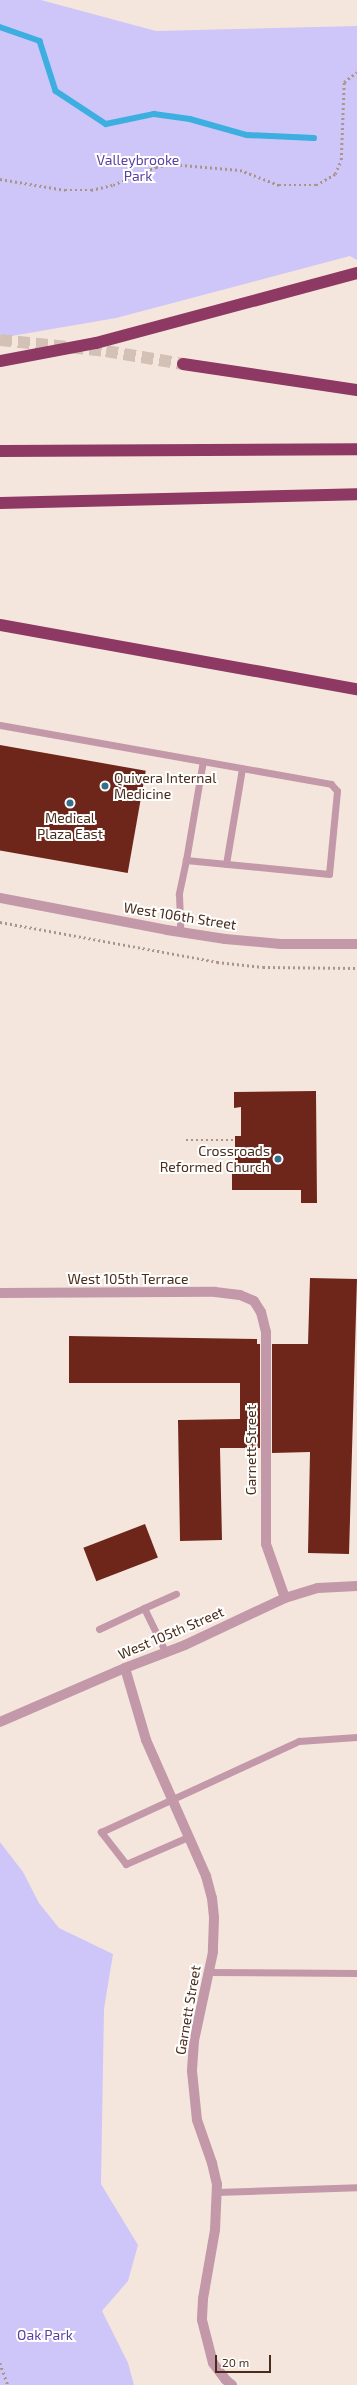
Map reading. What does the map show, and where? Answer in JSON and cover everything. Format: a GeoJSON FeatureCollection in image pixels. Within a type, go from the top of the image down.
{"type":"FeatureCollection","features":[{"type":"Feature","properties":{"kind":"highway"},"geometry":{"type":"LineString","coordinates":[[0,361],[96,343],[357,273]]}},
{"type":"Feature","properties":{"kind":"highway"},"geometry":{"type":"LineString","coordinates":[[183,364],[357,390]]}},
{"type":"Feature","properties":{"kind":"highway"},"geometry":{"type":"LineString","coordinates":[[0,452],[357,449]]}},
{"type":"Feature","properties":{"kind":"highway"},"geometry":{"type":"LineString","coordinates":[[0,503],[357,494]]}},
{"type":"Feature","properties":{"kind":"highway"},"geometry":{"type":"LineString","coordinates":[[0,625],[357,689]]}},
{"type":"Feature","properties":{"kind":"street","name":"West 106th Street"},"geometry":{"type":"LineString","coordinates":[[0,898],[180,932],[281,944],[357,944]]}},
{"type":"Feature","properties":{"kind":"street","name":"West 105th Terrace"},"geometry":{"type":"LineString","coordinates":[[0,1293],[215,1292],[240,1295],[254,1301]]}},
{"type":"Feature","properties":{"kind":"street","name":"Garnett Street"},"geometry":{"type":"LineString","coordinates":[[254,1301],[261,1312],[266,1332],[266,1544],[285,1598]]}},
{"type":"Feature","properties":{"kind":"street","name":"West 105th Street"},"geometry":{"type":"LineString","coordinates":[[0,1722],[125,1668],[166,1653],[285,1598],[318,1588],[357,1586]]}},
{"type":"Feature","properties":{"kind":"street","name":"Garnett Street"},"geometry":{"type":"LineString","coordinates":[[125,1668],[146,1740],[206,1876],[212,1898],[214,1918],[209,1972],[194,2041],[192,2071],[197,2120],[212,2163],[217,2192],[215,2230],[203,2299],[202,2320],[214,2363],[226,2380],[232,2385]]}},
{"type":"Feature","properties":{"kind":"lane"},"geometry":{"type":"LineString","coordinates":[[0,725],[332,784],[337,791],[329,874],[186,860]]}},
{"type":"Feature","properties":{"kind":"lane"},"geometry":{"type":"LineString","coordinates":[[180,932],[179,894],[203,761]]}},
{"type":"Feature","properties":{"kind":"lane"},"geometry":{"type":"LineString","coordinates":[[226,864],[242,768]]}},
{"type":"Feature","properties":{"kind":"lane"},"geometry":{"type":"LineString","coordinates":[[99,1629],[176,1594]]}},
{"type":"Feature","properties":{"kind":"lane"},"geometry":{"type":"LineString","coordinates":[[144,1608],[166,1653]]}},
{"type":"Feature","properties":{"kind":"lane"},"geometry":{"type":"LineString","coordinates":[[188,1836],[126,1864],[101,1832],[299,1742],[357,1737]]}},
{"type":"Feature","properties":{"kind":"lane"},"geometry":{"type":"LineString","coordinates":[[209,1972],[357,1973]]}},
{"type":"Feature","properties":{"kind":"lane"},"geometry":{"type":"LineString","coordinates":[[217,2192],[357,2187]]}},
{"type":"Feature","properties":{"kind":"path"},"geometry":{"type":"LineString","coordinates":[[0,179],[65,190],[91,190],[113,185],[156,167],[170,164],[240,170],[279,185],[316,184],[335,174],[341,160],[344,82],[357,72]]}},
{"type":"Feature","properties":{"kind":"path"},"geometry":{"type":"LineString","coordinates":[[0,922],[217,962],[263,967],[357,968]]}},
{"type":"Feature","properties":{"kind":"path"},"geometry":{"type":"LineString","coordinates":[[186,1140],[235,1140]]}},
{"type":"Feature","properties":{"kind":"path"},"geometry":{"type":"LineString","coordinates":[[0,2363],[8,2385]]}},
{"type":"Feature","properties":{"kind":"green space","name":"Valleybrooke Park"},"geometry":{"type":"Polygon","coordinates":[[[0,0],[41,0],[156,31],[357,26],[357,260],[350,256],[116,318],[0,338],[0,0]]]}},
{"type":"Feature","properties":{"kind":"green space","name":"Oak Park"},"geometry":{"type":"Polygon","coordinates":[[[0,1842],[23,1872],[39,1903],[59,1928],[113,1954],[104,2009],[101,2184],[138,2245],[128,2281],[102,2311],[128,2363],[134,2385],[0,2385],[0,1842]]]}},
{"type":"Feature","properties":{"kind":"building","name":"Medical Plaza East"},"geometry":{"type":"Polygon","coordinates":[[[0,745],[146,771],[128,873],[0,851],[0,745]]]}},
{"type":"Feature","properties":{"kind":"building","name":"Crossroads Reformed Church"},"geometry":{"type":"Polygon","coordinates":[[[316,1091],[317,1203],[301,1203],[301,1190],[232,1190],[232,1172],[235,1172],[235,1136],[241,1136],[241,1107],[234,1108],[234,1092],[316,1091]]]}},
{"type":"Feature","properties":{"kind":"building"},"geometry":{"type":"Polygon","coordinates":[[[310,1278],[357,1279],[349,1554],[308,1553],[310,1452],[272,1453],[272,1344],[308,1344],[310,1278]]]}},
{"type":"Feature","properties":{"kind":"building"},"geometry":{"type":"Polygon","coordinates":[[[69,1336],[257,1339],[257,1344],[260,1344],[260,1448],[220,1448],[222,1540],[180,1541],[178,1420],[240,1419],[240,1383],[69,1383],[69,1336]]]}},
{"type":"Feature","properties":{"kind":"building"},"geometry":{"type":"Polygon","coordinates":[[[145,1524],[158,1558],[96,1581],[83,1548],[145,1524]]]}},
{"type":"Feature","properties":{"kind":"waterway"},"geometry":{"type":"LineString","coordinates":[[0,27],[40,41],[56,91],[106,124],[154,114],[190,119],[247,135],[314,138]]}},
{"type":"Feature","properties":{"kind":"tunnel"},"geometry":{"type":"LineString","coordinates":[[0,340],[106,351],[183,364]]}},
{"type":"Feature","properties":{"kind":"place","name":"Quivera Internal Medicine"},"geometry":{"type":"Point","coordinates":[105,786]}},
{"type":"Feature","properties":{"kind":"place","name":"Medical Plaza East"},"geometry":{"type":"Point","coordinates":[70,803]}},
{"type":"Feature","properties":{"kind":"place","name":"Crossroads Reformed Church"},"geometry":{"type":"Point","coordinates":[278,1159]}}]}
